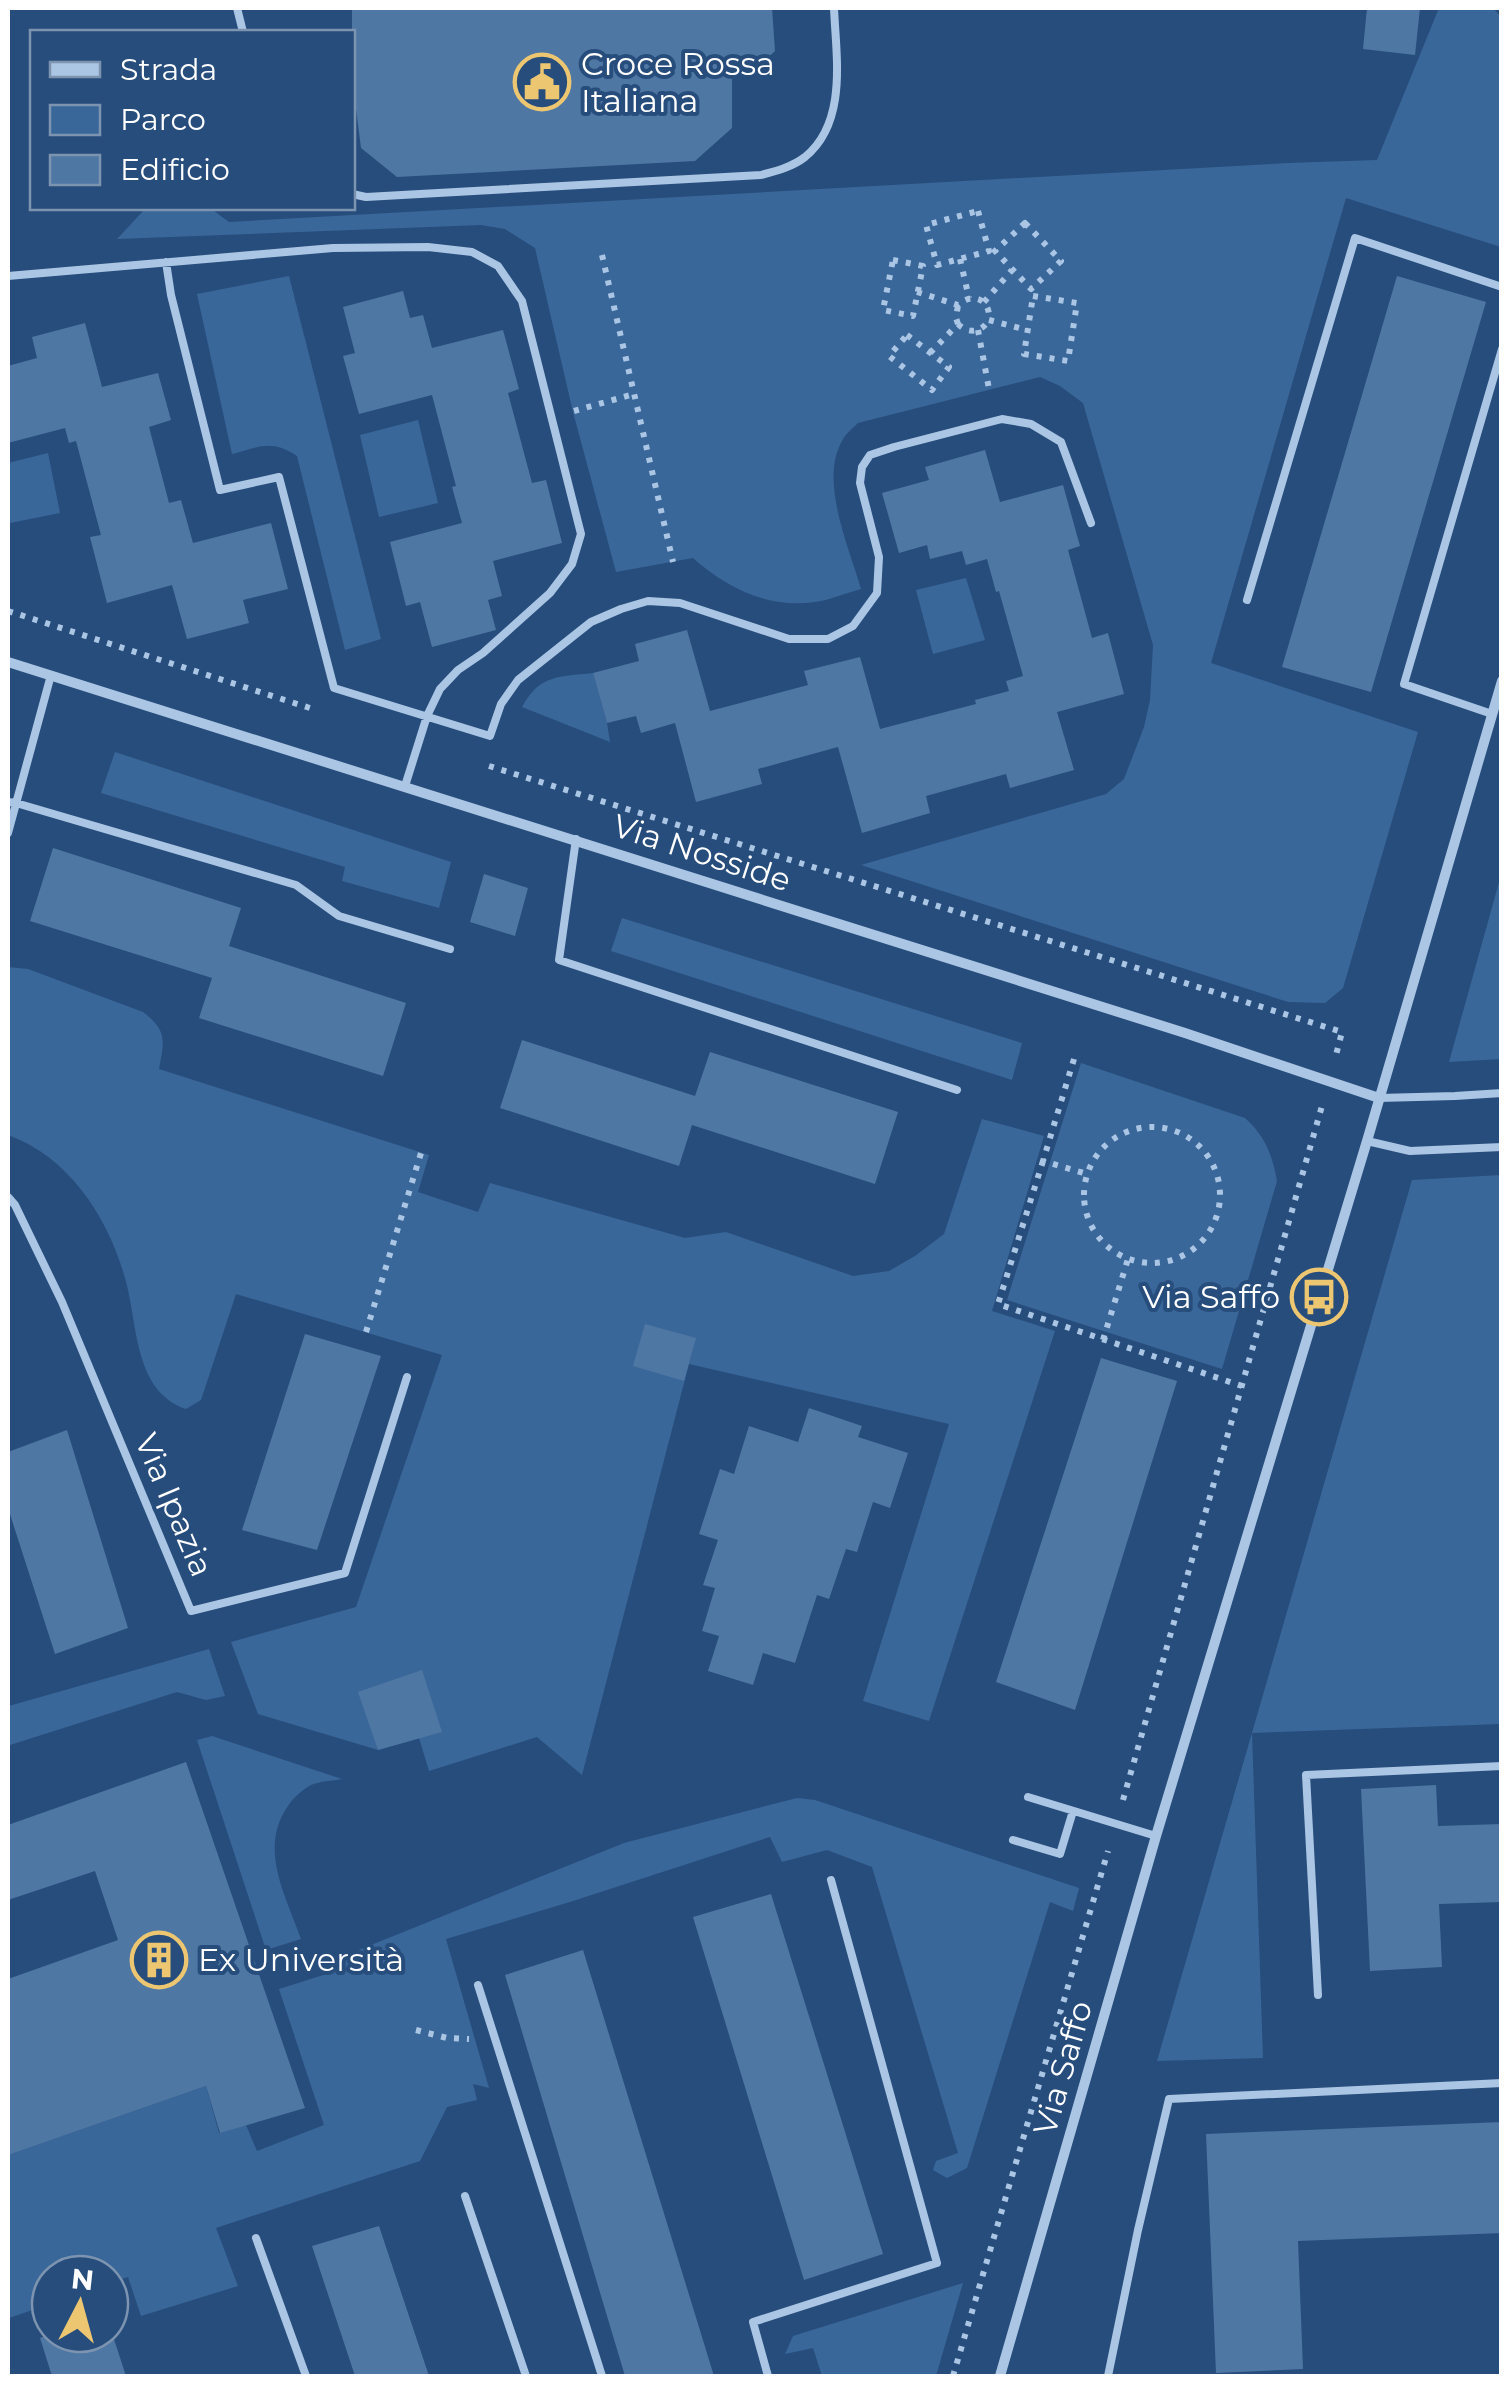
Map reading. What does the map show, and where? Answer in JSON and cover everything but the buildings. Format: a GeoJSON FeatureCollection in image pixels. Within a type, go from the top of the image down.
{"type":"FeatureCollection","features":[{"type":"Feature","properties":{"kind":"street","name":"Via Nosside"},"geometry":{"type":"LineString","coordinates":[[8,662],[1380,1098]]}},
{"type":"Feature","properties":{"kind":"street","name":"Via Saffo"},"geometry":{"type":"LineString","coordinates":[[1000,2376],[1156,1836],[1502,681]]}},
{"type":"Feature","properties":{"kind":"lane"},"geometry":{"type":"LineString","coordinates":[[355,195],[761,175],[784,169],[804,158],[829,123],[837,74],[834,8]]}},
{"type":"Feature","properties":{"kind":"lane"},"geometry":{"type":"LineString","coordinates":[[1246,600],[1355,238],[1502,287]]}},
{"type":"Feature","properties":{"kind":"lane"},"geometry":{"type":"LineString","coordinates":[[8,276],[333,248],[428,246],[472,252],[498,266],[522,301],[581,534],[572,564],[550,593],[483,653],[458,670],[440,690],[427,716],[405,786]]}},
{"type":"Feature","properties":{"kind":"lane"},"geometry":{"type":"LineString","coordinates":[[166,262],[220,490],[279,477],[334,688],[490,736],[501,704],[518,680],[591,622],[621,609],[648,601],[680,603],[789,639],[828,639],[853,626],[877,592],[879,557],[860,483],[862,467],[870,456],[894,447],[1002,419],[1032,424],[1061,442],[1091,523]]}},
{"type":"Feature","properties":{"kind":"lane"},"geometry":{"type":"LineString","coordinates":[[1492,714],[1404,684],[1502,349]]}},
{"type":"Feature","properties":{"kind":"lane"},"geometry":{"type":"LineString","coordinates":[[8,833],[12,802],[50,675]]}},
{"type":"Feature","properties":{"kind":"lane"},"geometry":{"type":"LineString","coordinates":[[12,802],[296,885],[339,916],[450,948]]}},
{"type":"Feature","properties":{"kind":"lane"},"geometry":{"type":"LineString","coordinates":[[576,840],[559,960],[957,1090]]}},
{"type":"Feature","properties":{"kind":"lane"},"geometry":{"type":"LineString","coordinates":[[1380,1098],[1502,1092]]}},
{"type":"Feature","properties":{"kind":"lane"},"geometry":{"type":"LineString","coordinates":[[1367,1140],[1410,1150],[1502,1147]]}},
{"type":"Feature","properties":{"kind":"lane","name":"Via Ipazia"},"geometry":{"type":"LineString","coordinates":[[8,1197],[62,1302],[191,1611],[345,1573],[407,1377]]}},
{"type":"Feature","properties":{"kind":"lane"},"geometry":{"type":"LineString","coordinates":[[1318,1995],[1306,1775],[1502,1766]]}},
{"type":"Feature","properties":{"kind":"lane"},"geometry":{"type":"LineString","coordinates":[[1028,1797],[1156,1836]]}},
{"type":"Feature","properties":{"kind":"lane"},"geometry":{"type":"LineString","coordinates":[[1014,1840],[1060,1854],[1073,1811]]}},
{"type":"Feature","properties":{"kind":"lane"},"geometry":{"type":"LineString","coordinates":[[768,2376],[753,2322],[937,2262],[831,1880]]}},
{"type":"Feature","properties":{"kind":"lane"},"geometry":{"type":"LineString","coordinates":[[478,1985],[602,2376]]}},
{"type":"Feature","properties":{"kind":"lane"},"geometry":{"type":"LineString","coordinates":[[1108,2376],[1169,2099],[1502,2083]]}},
{"type":"Feature","properties":{"kind":"lane"},"geometry":{"type":"LineString","coordinates":[[465,2196],[526,2376]]}},
{"type":"Feature","properties":{"kind":"lane"},"geometry":{"type":"LineString","coordinates":[[256,2238],[306,2376]]}},
{"type":"Feature","properties":{"kind":"path"},"geometry":{"type":"LineString","coordinates":[[978,211],[989,252],[960,258],[937,265],[926,225],[978,211]]}},
{"type":"Feature","properties":{"kind":"path"},"geometry":{"type":"LineString","coordinates":[[1025,223],[1061,260],[1031,289],[1012,270],[995,251],[1025,223]]}},
{"type":"Feature","properties":{"kind":"path"},"geometry":{"type":"LineString","coordinates":[[602,254],[673,562]]}},
{"type":"Feature","properties":{"kind":"path"},"geometry":{"type":"LineString","coordinates":[[960,258],[969,298]]}},
{"type":"Feature","properties":{"kind":"path"},"geometry":{"type":"LineString","coordinates":[[893,260],[923,266],[918,292],[912,316],[882,310],[893,260]]}},
{"type":"Feature","properties":{"kind":"path"},"geometry":{"type":"LineString","coordinates":[[984,302],[1012,270]]}},
{"type":"Feature","properties":{"kind":"path"},"geometry":{"type":"LineString","coordinates":[[918,292],[958,306]]}},
{"type":"Feature","properties":{"kind":"path"},"geometry":{"type":"LineString","coordinates":[[1033,296],[1077,303],[1068,361],[1024,354],[1027,330],[1033,296]]}},
{"type":"Feature","properties":{"kind":"path"},"geometry":{"type":"LineString","coordinates":[[969,298],[984,302],[989,312],[984,328],[968,331],[958,324],[958,306],[969,298]]}},
{"type":"Feature","properties":{"kind":"path"},"geometry":{"type":"LineString","coordinates":[[988,320],[1027,330]]}},
{"type":"Feature","properties":{"kind":"path"},"geometry":{"type":"LineString","coordinates":[[930,353],[958,324]]}},
{"type":"Feature","properties":{"kind":"path"},"geometry":{"type":"LineString","coordinates":[[978,330],[989,390]]}},
{"type":"Feature","properties":{"kind":"path"},"geometry":{"type":"LineString","coordinates":[[907,334],[930,353],[949,367],[932,390],[889,356],[907,334]]}},
{"type":"Feature","properties":{"kind":"path"},"geometry":{"type":"LineString","coordinates":[[573,412],[634,394]]}},
{"type":"Feature","properties":{"kind":"path"},"geometry":{"type":"LineString","coordinates":[[8,611],[325,714]]}},
{"type":"Feature","properties":{"kind":"path"},"geometry":{"type":"LineString","coordinates":[[475,761],[1342,1032],[1116,1824],[953,2376]]}},
{"type":"Feature","properties":{"kind":"path"},"geometry":{"type":"LineString","coordinates":[[1074,1059],[998,1304],[1242,1386]]}},
{"type":"Feature","properties":{"kind":"path"},"geometry":{"type":"LineString","coordinates":[[1158,1126],[1185,1134],[1204,1149],[1216,1168],[1221,1190],[1220,1210],[1213,1228],[1198,1248],[1179,1259],[1159,1264],[1128,1259],[1108,1248],[1090,1226],[1083,1202],[1087,1174],[1096,1154],[1110,1141],[1136,1128],[1158,1126]]}},
{"type":"Feature","properties":{"kind":"path"},"geometry":{"type":"LineString","coordinates":[[366,1332],[421,1152]]}},
{"type":"Feature","properties":{"kind":"path"},"geometry":{"type":"LineString","coordinates":[[1043,1161],[1087,1174]]}},
{"type":"Feature","properties":{"kind":"path"},"geometry":{"type":"LineString","coordinates":[[1103,1340],[1128,1259]]}},
{"type":"Feature","properties":{"kind":"path"},"geometry":{"type":"LineString","coordinates":[[416,2030],[475,2040]]}},
{"type":"Feature","properties":{"kind":"green space"},"geometry":{"type":"Polygon","coordinates":[[[1439,8],[1493,8],[1501,17],[1501,247],[1346,198],[1211,663],[1418,732],[1343,988],[1325,1003],[1288,1002],[861,865],[1106,794],[1124,779],[1150,700],[1153,645],[1083,403],[1060,386],[1040,377],[858,423],[842,441],[834,475],[838,514],[861,589],[815,602],[782,602],[734,587],[693,558],[616,572],[535,248],[505,229],[481,225],[117,239],[144,210],[213,210],[229,222],[1377,160],[1439,8]]]}},
{"type":"Feature","properties":{"kind":"green space"},"geometry":{"type":"Polygon","coordinates":[[[289,276],[381,639],[345,650],[297,456],[272,446],[232,454],[197,294],[289,276]]]}},
{"type":"Feature","properties":{"kind":"green space"},"geometry":{"type":"Polygon","coordinates":[[[418,420],[438,503],[379,517],[360,435],[418,420]]]}},
{"type":"Feature","properties":{"kind":"green space"},"geometry":{"type":"Polygon","coordinates":[[[48,453],[60,513],[10,523],[8,463],[48,453]]]}},
{"type":"Feature","properties":{"kind":"green space"},"geometry":{"type":"Polygon","coordinates":[[[966,578],[985,640],[933,654],[916,590],[966,578]]]}},
{"type":"Feature","properties":{"kind":"green space"},"geometry":{"type":"Polygon","coordinates":[[[593,673],[610,742],[522,707],[543,683],[593,673]]]}},
{"type":"Feature","properties":{"kind":"green space"},"geometry":{"type":"Polygon","coordinates":[[[115,752],[451,862],[439,908],[342,881],[345,867],[101,793],[115,752]]]}},
{"type":"Feature","properties":{"kind":"green space"},"geometry":{"type":"Polygon","coordinates":[[[1501,875],[1501,1059],[1449,1062],[1501,875]]]}},
{"type":"Feature","properties":{"kind":"green space"},"geometry":{"type":"Polygon","coordinates":[[[622,918],[1022,1043],[1012,1080],[611,951],[622,918]]]}},
{"type":"Feature","properties":{"kind":"green space"},"geometry":{"type":"Polygon","coordinates":[[[8,967],[28,969],[143,1012],[157,1025],[162,1037],[159,1069],[429,1155],[418,1192],[478,1212],[490,1183],[685,1238],[726,1232],[853,1276],[889,1271],[944,1234],[982,1119],[1044,1136],[992,1311],[1055,1331],[929,1721],[863,1701],[949,1424],[689,1364],[582,1775],[537,1737],[429,1771],[419,1738],[378,1750],[258,1714],[231,1642],[356,1607],[442,1355],[236,1294],[201,1400],[186,1409],[169,1400],[156,1387],[140,1353],[118,1255],[97,1212],[50,1158],[8,1135],[8,967]]]}},
{"type":"Feature","properties":{"kind":"green space"},"geometry":{"type":"Polygon","coordinates":[[[1081,1063],[1245,1118],[1267,1146],[1277,1181],[1222,1369],[1007,1300],[1081,1063]]]}},
{"type":"Feature","properties":{"kind":"green space"},"geometry":{"type":"Polygon","coordinates":[[[1501,1175],[1501,1724],[1252,1733],[1263,2058],[1157,2061],[1412,1180],[1501,1175]]]}},
{"type":"Feature","properties":{"kind":"green space"},"geometry":{"type":"Polygon","coordinates":[[[209,1649],[225,1696],[206,1700],[177,1692],[10,1745],[8,1704],[209,1649]]]}},
{"type":"Feature","properties":{"kind":"green space"},"geometry":{"type":"Polygon","coordinates":[[[212,1736],[342,1779],[304,1789],[279,1822],[275,1838],[278,1872],[301,1939],[266,1950],[197,1740],[212,1736]]]}},
{"type":"Feature","properties":{"kind":"green space"},"geometry":{"type":"Polygon","coordinates":[[[797,1798],[815,1800],[1079,1888],[1073,1911],[1050,1902],[967,2168],[947,2178],[933,2170],[936,2161],[958,2153],[872,1867],[827,1850],[782,1862],[770,1837],[446,1939],[489,2088],[473,2084],[477,2100],[447,2107],[420,2161],[216,2228],[238,2286],[141,2316],[130,2283],[130,2254],[30,2254],[30,2311],[9,2318],[8,2138],[13,2153],[206,2086],[219,2133],[246,2125],[257,2151],[324,2125],[279,1989],[336,1971],[334,1960],[624,1843],[797,1798]]]}},
{"type":"Feature","properties":{"kind":"green space"},"geometry":{"type":"Polygon","coordinates":[[[963,2283],[936,2376],[822,2376],[813,2348],[785,2354],[793,2336],[963,2283]]]}},
{"type":"Feature","properties":{"kind":"place","name":"Croce Rossa Italiana"},"geometry":{"type":"Point","coordinates":[542,82]}},
{"type":"Feature","properties":{"kind":"place","name":"Via Saffo"},"geometry":{"type":"Point","coordinates":[1319,1297]}},
{"type":"Feature","properties":{"kind":"place","name":"Ex Università"},"geometry":{"type":"Point","coordinates":[159,1960]}}]}
